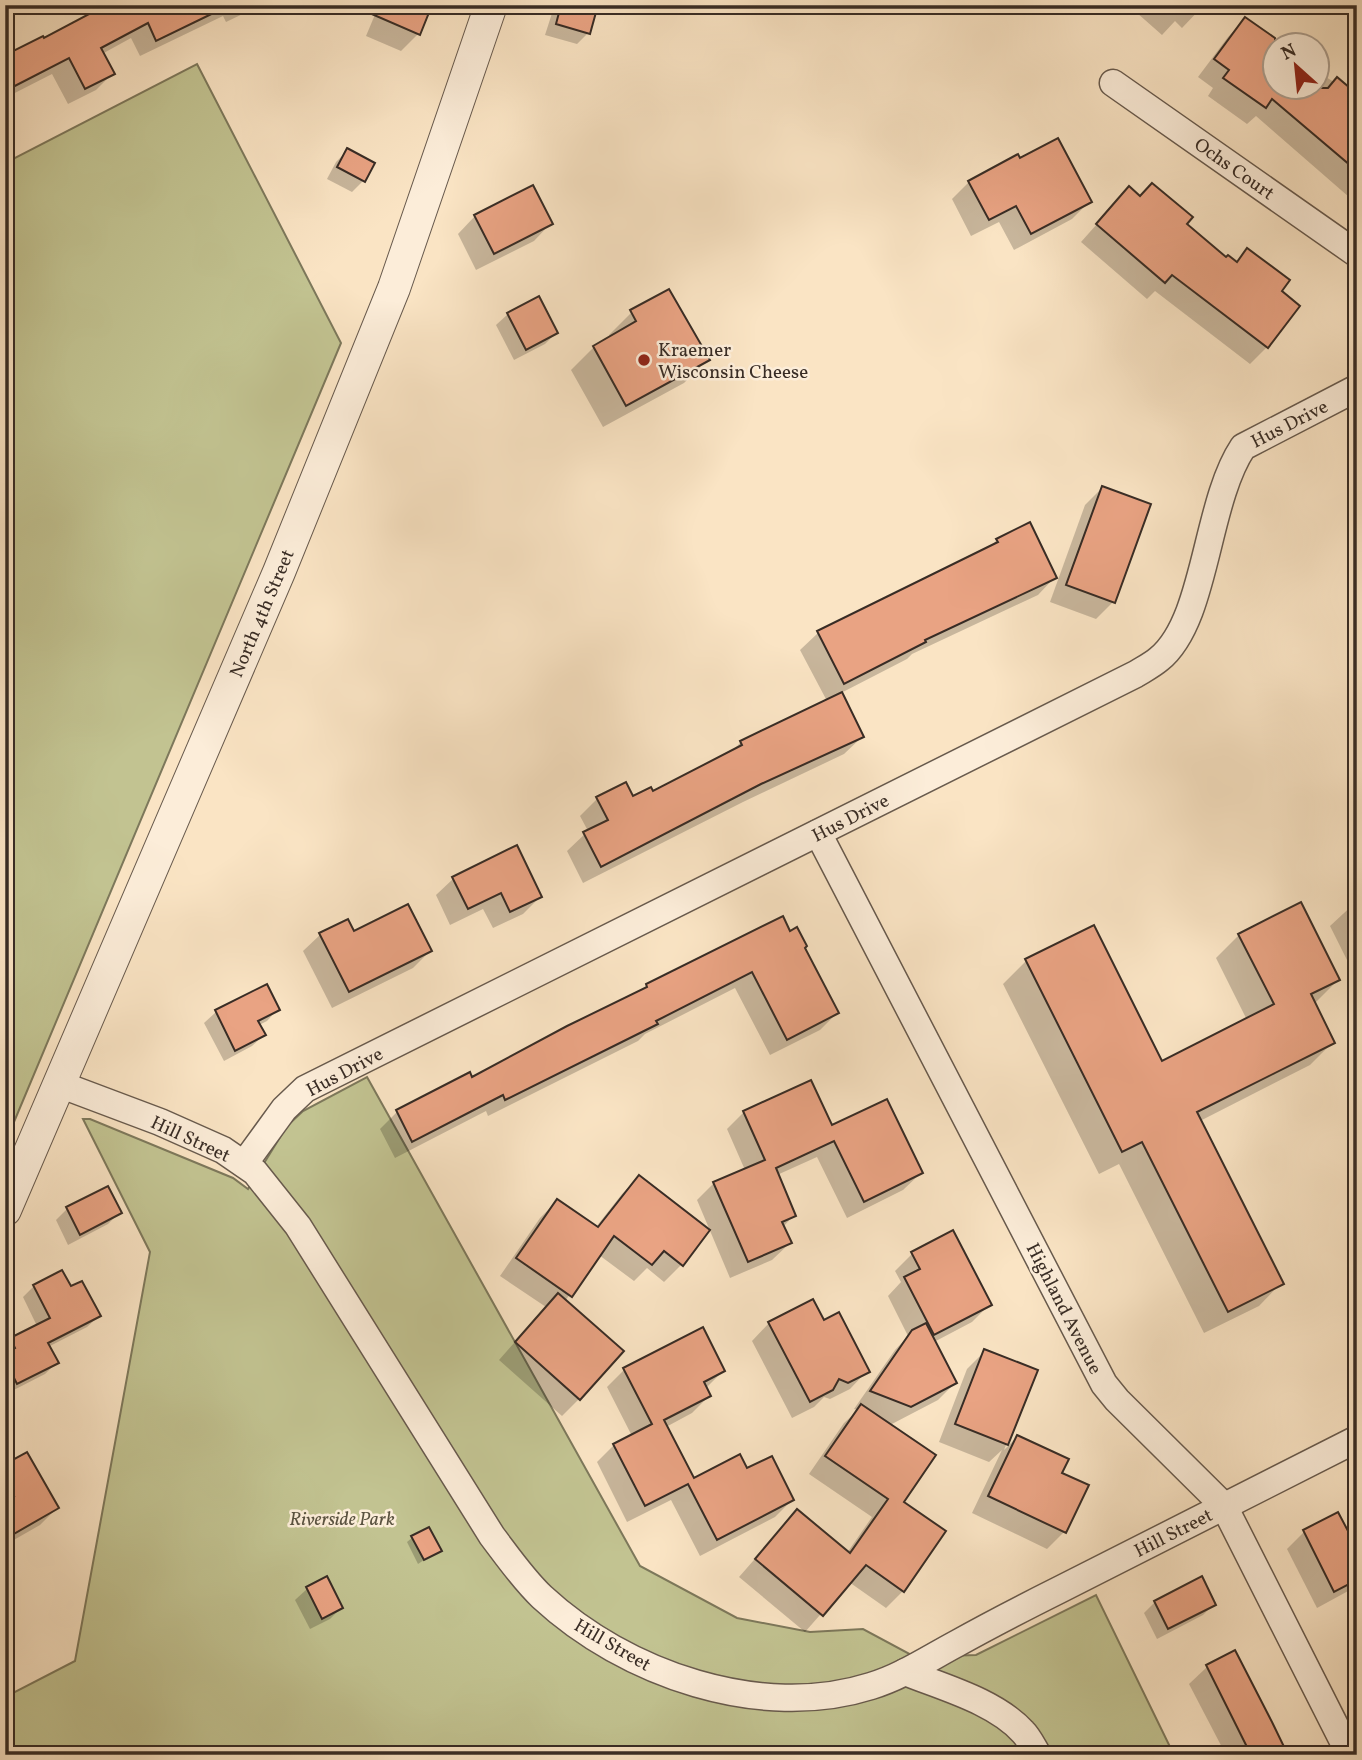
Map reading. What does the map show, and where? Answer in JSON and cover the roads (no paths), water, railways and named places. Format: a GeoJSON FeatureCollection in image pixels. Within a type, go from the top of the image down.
{"type":"FeatureCollection","features":[{"type":"Feature","properties":{"kind":"street","name":"North 4th Street"},"geometry":{"type":"LineString","coordinates":[[5,1210],[279,572],[388,301],[492,5]]}},
{"type":"Feature","properties":{"kind":"street","name":"Ochs Court"},"geometry":{"type":"LineString","coordinates":[[1113,83],[1357,254]]}},
{"type":"Feature","properties":{"kind":"street","name":"Hus Drive"},"geometry":{"type":"LineString","coordinates":[[244,1164],[284,1109],[305,1089],[1136,674],[1160,659],[1184,627],[1217,503],[1232,463],[1242,447],[1357,388]]}},
{"type":"Feature","properties":{"kind":"street","name":"Highland Avenue"},"geometry":{"type":"LineString","coordinates":[[818,833],[1104,1384],[1117,1401],[1224,1506],[1350,1755]]}},
{"type":"Feature","properties":{"kind":"street","name":"Hill Street"},"geometry":{"type":"LineString","coordinates":[[59,1084],[160,1122],[223,1150],[255,1172],[299,1226],[492,1536],[526,1580],[566,1617],[621,1653],[705,1687],[786,1698],[818,1696],[872,1686],[905,1672],[989,1625],[1357,1439]]}},
{"type":"Feature","properties":{"kind":"street"},"geometry":{"type":"LineString","coordinates":[[905,1672],[984,1704],[1004,1716],[1023,1732],[1038,1755]]}},
{"type":"Feature","properties":{"kind":"place","name":"Kraemer Wisconsin Cheese"},"geometry":{"type":"Point","coordinates":[644,360]}},
{"type":"Feature","properties":{"kind":"park label","name":"Riverside Park"},"geometry":{"type":"Point","coordinates":[342,1518]}}]}
